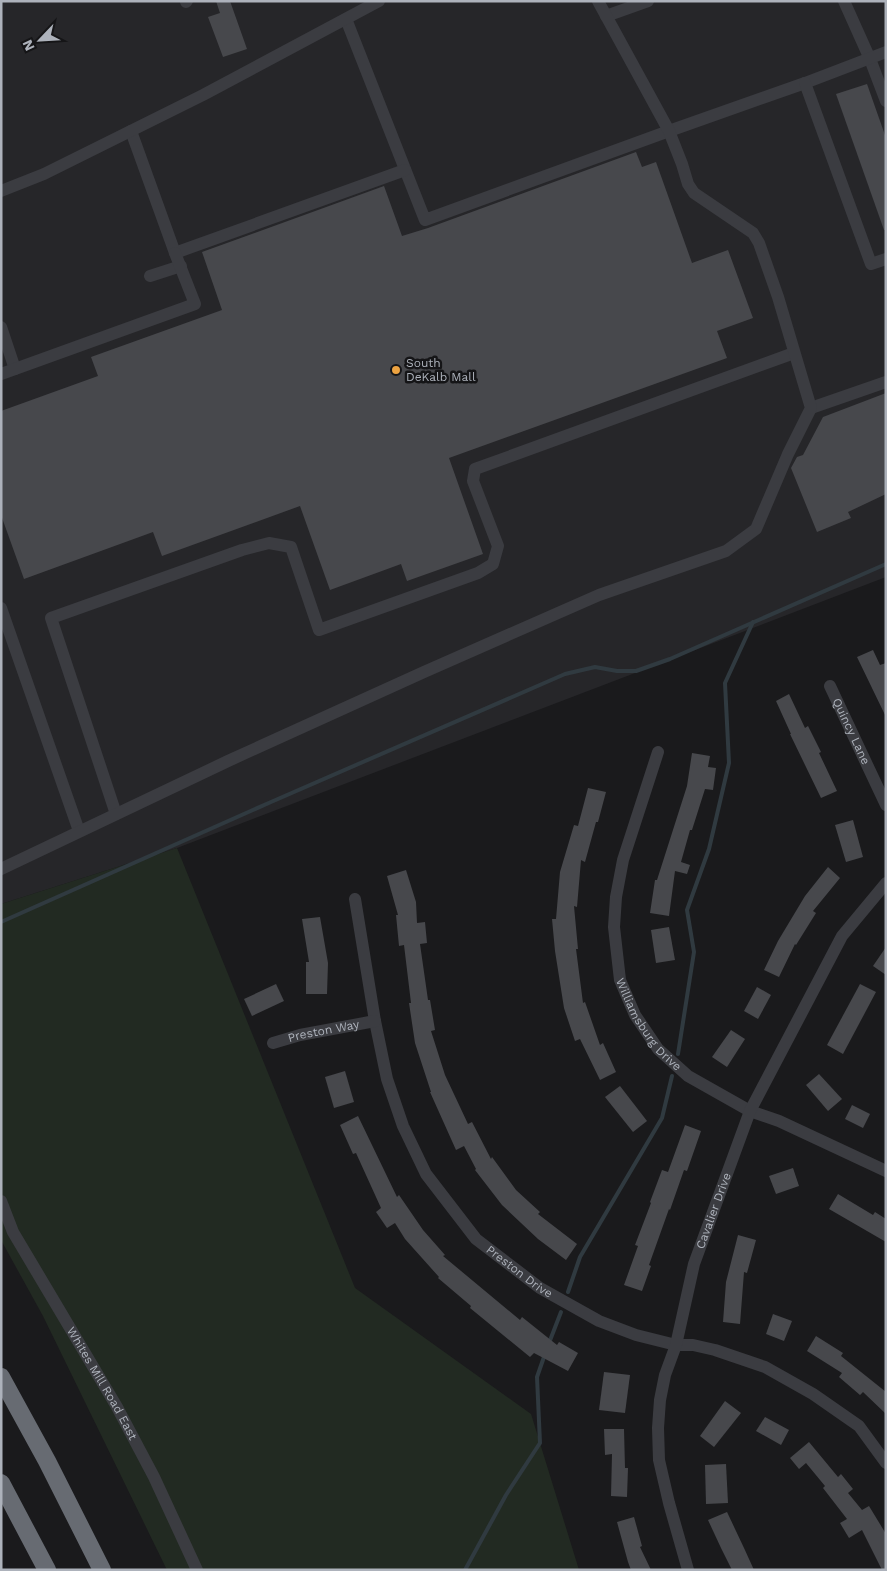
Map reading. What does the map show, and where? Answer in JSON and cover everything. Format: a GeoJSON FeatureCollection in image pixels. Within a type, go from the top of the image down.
{"type":"FeatureCollection","features":[{"type":"Feature","properties":{"kind":"highway"},"geometry":{"type":"LineString","coordinates":[[1,1377],[47,1461],[102,1570]]}},
{"type":"Feature","properties":{"kind":"highway"},"geometry":{"type":"LineString","coordinates":[[1,1483],[47,1570]]}},
{"type":"Feature","properties":{"kind":"street"},"geometry":{"type":"LineString","coordinates":[[1,191],[44,174],[131,131],[251,70],[379,1]]}},
{"type":"Feature","properties":{"kind":"street"},"geometry":{"type":"LineString","coordinates":[[2,867],[397,684],[599,595],[726,551],[756,529],[788,454],[811,408],[778,298],[753,233],[694,193],[688,184],[669,131],[598,1]]}},
{"type":"Feature","properties":{"kind":"street"},"geometry":{"type":"LineString","coordinates":[[606,16],[648,1]]}},
{"type":"Feature","properties":{"kind":"street"},"geometry":{"type":"LineString","coordinates":[[844,1],[870,59],[886,101]]}},
{"type":"Feature","properties":{"kind":"street"},"geometry":{"type":"LineString","coordinates":[[346,20],[425,220],[886,52]]}},
{"type":"Feature","properties":{"kind":"street"},"geometry":{"type":"LineString","coordinates":[[805,83],[871,264],[886,259]]}},
{"type":"Feature","properties":{"kind":"street"},"geometry":{"type":"LineString","coordinates":[[1,374],[195,304],[131,131]]}},
{"type":"Feature","properties":{"kind":"street"},"geometry":{"type":"LineString","coordinates":[[176,253],[405,170]]}},
{"type":"Feature","properties":{"kind":"street"},"geometry":{"type":"LineString","coordinates":[[150,276],[181,266]]}},
{"type":"Feature","properties":{"kind":"street"},"geometry":{"type":"LineString","coordinates":[[1,327],[15,369]]}},
{"type":"Feature","properties":{"kind":"street"},"geometry":{"type":"LineString","coordinates":[[116,814],[51,618],[242,550],[268,543],[291,547],[319,630],[396,603],[478,573],[494,564],[498,546],[473,481],[475,469],[794,353]]}},
{"type":"Feature","properties":{"kind":"street"},"geometry":{"type":"LineString","coordinates":[[811,408],[886,382]]}},
{"type":"Feature","properties":{"kind":"street"},"geometry":{"type":"LineString","coordinates":[[1,608],[79,831]]}},
{"type":"Feature","properties":{"kind":"street","name":"Quincy Lane"},"geometry":{"type":"LineString","coordinates":[[830,686],[886,805]]}},
{"type":"Feature","properties":{"kind":"street","name":"Williamsburg Drive"},"geometry":{"type":"LineString","coordinates":[[658,752],[623,860],[616,897],[614,927],[620,980],[636,1014],[661,1053],[688,1076],[750,1111],[779,1121],[886,1171]]}},
{"type":"Feature","properties":{"kind":"street","name":"Cavalier Drive"},"geometry":{"type":"LineString","coordinates":[[688,1570],[659,1460],[658,1428],[660,1400],[665,1375],[676,1345],[694,1264],[750,1111],[842,936],[886,884]]}},
{"type":"Feature","properties":{"kind":"street","name":"Preston Drive"},"geometry":{"type":"LineString","coordinates":[[354,899],[387,1079],[403,1126],[426,1174],[476,1239],[540,1288],[599,1321],[636,1335],[676,1345],[693,1345],[715,1350],[765,1367],[813,1394],[859,1426],[886,1463]]}},
{"type":"Feature","properties":{"kind":"street","name":"Preston Way"},"geometry":{"type":"LineString","coordinates":[[274,1043],[300,1035],[375,1021]]}},
{"type":"Feature","properties":{"kind":"street","name":"Whites Mill Road East"},"geometry":{"type":"LineString","coordinates":[[1,1201],[13,1232],[117,1407],[154,1477],[197,1570]]}},
{"type":"Feature","properties":{"kind":"shaded area"},"geometry":{"type":"Polygon","coordinates":[[[1,1],[886,1],[886,577],[177,848],[1,904],[1,1]]]}},
{"type":"Feature","properties":{"kind":"shaded area"},"geometry":{"type":"Polygon","coordinates":[[[177,848],[355,1288],[531,1414],[579,1570],[167,1570],[43,1316],[1,1240],[1,904],[177,848]]]}},
{"type":"Feature","properties":{"kind":"building"},"geometry":{"type":"Polygon","coordinates":[[[216,1],[230,1],[247,49],[223,57],[208,17],[220,13],[216,1]]]}},
{"type":"Feature","properties":{"kind":"building"},"geometry":{"type":"Polygon","coordinates":[[[867,84],[886,138],[886,230],[884,230],[836,94],[867,84]]]}},
{"type":"Feature","properties":{"kind":"building","name":"South DeKalb Mall"},"geometry":{"type":"Polygon","coordinates":[[[636,152],[642,167],[656,162],[692,263],[728,250],[753,318],[717,331],[727,358],[449,458],[483,554],[407,581],[401,564],[330,590],[300,506],[162,556],[153,532],[24,579],[1,515],[1,411],[98,376],[91,357],[222,310],[202,252],[384,186],[402,236],[636,152]]]}},
{"type":"Feature","properties":{"kind":"building"},"geometry":{"type":"Polygon","coordinates":[[[886,393],[886,494],[848,512],[851,518],[817,532],[791,468],[797,457],[803,455],[823,417],[886,393]]]}},
{"type":"Feature","properties":{"kind":"building"},"geometry":{"type":"Polygon","coordinates":[[[873,650],[880,665],[886,663],[886,717],[857,657],[873,650]]]}},
{"type":"Feature","properties":{"kind":"building"},"geometry":{"type":"Polygon","coordinates":[[[789,694],[805,728],[808,726],[821,752],[819,753],[837,791],[821,798],[776,701],[789,694]]]}},
{"type":"Feature","properties":{"kind":"building"},"geometry":{"type":"Polygon","coordinates":[[[692,753],[710,756],[708,767],[716,768],[713,790],[705,789],[692,830],[690,830],[681,862],[690,865],[687,874],[675,871],[669,916],[650,913],[655,880],[657,880],[687,786],[692,753]]]}},
{"type":"Feature","properties":{"kind":"building"},"geometry":{"type":"Polygon","coordinates":[[[588,788],[606,792],[585,862],[581,860],[577,907],[574,906],[578,949],[576,949],[583,1003],[585,1002],[600,1045],[603,1043],[616,1072],[600,1080],[580,1039],[575,1041],[564,1008],[552,919],[556,919],[560,872],[574,825],[578,826],[588,788]]]}},
{"type":"Feature","properties":{"kind":"building"},"geometry":{"type":"Polygon","coordinates":[[[853,820],[863,857],[846,862],[835,825],[853,820]]]}},
{"type":"Feature","properties":{"kind":"building"},"geometry":{"type":"Polygon","coordinates":[[[828,867],[840,878],[813,911],[816,913],[795,944],[779,977],[764,970],[778,941],[805,896],[828,867]]]}},
{"type":"Feature","properties":{"kind":"building"},"geometry":{"type":"Polygon","coordinates":[[[406,870],[416,902],[417,923],[425,922],[427,943],[420,944],[428,1000],[430,1000],[435,1030],[431,1031],[445,1075],[468,1124],[472,1122],[491,1159],[492,1157],[516,1190],[540,1212],[538,1214],[577,1244],[566,1260],[538,1239],[502,1205],[475,1170],[464,1146],[456,1150],[430,1092],[415,1043],[409,1003],[411,1003],[404,945],[399,946],[396,915],[398,915],[387,876],[406,870]]]}},
{"type":"Feature","properties":{"kind":"building"},"geometry":{"type":"Polygon","coordinates":[[[320,917],[328,963],[327,994],[306,994],[306,962],[309,962],[302,919],[320,917]]]}},
{"type":"Feature","properties":{"kind":"building"},"geometry":{"type":"Polygon","coordinates":[[[669,927],[675,960],[656,963],[651,930],[669,927]]]}},
{"type":"Feature","properties":{"kind":"building"},"geometry":{"type":"Polygon","coordinates":[[[886,947],[886,975],[873,966],[886,947]]]}},
{"type":"Feature","properties":{"kind":"building"},"geometry":{"type":"Polygon","coordinates":[[[276,984],[284,1001],[252,1016],[244,999],[276,984]]]}},
{"type":"Feature","properties":{"kind":"building"},"geometry":{"type":"Polygon","coordinates":[[[860,984],[876,992],[843,1054],[827,1045],[860,984]]]}},
{"type":"Feature","properties":{"kind":"building"},"geometry":{"type":"Polygon","coordinates":[[[757,987],[771,995],[758,1019],[744,1011],[757,987]]]}},
{"type":"Feature","properties":{"kind":"building"},"geometry":{"type":"Polygon","coordinates":[[[731,1030],[745,1039],[727,1067],[712,1057],[731,1030]]]}},
{"type":"Feature","properties":{"kind":"building"},"geometry":{"type":"Polygon","coordinates":[[[345,1071],[354,1102],[334,1108],[325,1077],[345,1071]]]}},
{"type":"Feature","properties":{"kind":"building"},"geometry":{"type":"Polygon","coordinates":[[[819,1074],[842,1099],[828,1111],[806,1085],[819,1074]]]}},
{"type":"Feature","properties":{"kind":"building"},"geometry":{"type":"Polygon","coordinates":[[[620,1086],[647,1121],[633,1132],[605,1097],[620,1086]]]}},
{"type":"Feature","properties":{"kind":"building"},"geometry":{"type":"Polygon","coordinates":[[[852,1105],[870,1114],[863,1128],[845,1119],[852,1105]]]}},
{"type":"Feature","properties":{"kind":"building"},"geometry":{"type":"Polygon","coordinates":[[[358,1116],[397,1197],[399,1195],[423,1230],[445,1255],[443,1256],[520,1320],[522,1317],[557,1345],[559,1342],[578,1353],[568,1371],[534,1353],[530,1357],[470,1308],[471,1306],[438,1278],[405,1239],[395,1223],[387,1228],[376,1212],[381,1208],[356,1153],[353,1154],[340,1125],[358,1116]]]}},
{"type":"Feature","properties":{"kind":"building"},"geometry":{"type":"Polygon","coordinates":[[[685,1125],[701,1131],[687,1171],[684,1170],[669,1209],[642,1291],[624,1285],[638,1246],[635,1245],[662,1170],[668,1172],[685,1125]]]}},
{"type":"Feature","properties":{"kind":"building"},"geometry":{"type":"Polygon","coordinates":[[[793,1168],[799,1186],[776,1194],[769,1176],[793,1168]]]}},
{"type":"Feature","properties":{"kind":"building"},"geometry":{"type":"Polygon","coordinates":[[[838,1194],[873,1215],[875,1212],[886,1219],[886,1242],[829,1209],[838,1194]]]}},
{"type":"Feature","properties":{"kind":"building"},"geometry":{"type":"Polygon","coordinates":[[[738,1235],[756,1240],[747,1273],[744,1272],[740,1324],[723,1322],[726,1282],[738,1235]]]}},
{"type":"Feature","properties":{"kind":"building"},"geometry":{"type":"Polygon","coordinates":[[[773,1314],[792,1321],[784,1341],[766,1334],[773,1314]]]}},
{"type":"Feature","properties":{"kind":"building"},"geometry":{"type":"Polygon","coordinates":[[[816,1336],[843,1353],[841,1356],[886,1392],[886,1414],[863,1392],[860,1395],[839,1377],[842,1373],[807,1351],[816,1336]]]}},
{"type":"Feature","properties":{"kind":"building"},"geometry":{"type":"Polygon","coordinates":[[[604,1372],[630,1375],[625,1413],[599,1410],[604,1372]]]}},
{"type":"Feature","properties":{"kind":"building"},"geometry":{"type":"Polygon","coordinates":[[[725,1401],[741,1413],[714,1447],[700,1436],[725,1401]]]}},
{"type":"Feature","properties":{"kind":"building"},"geometry":{"type":"Polygon","coordinates":[[[765,1417],[789,1430],[781,1445],[756,1431],[765,1417]]]}},
{"type":"Feature","properties":{"kind":"building"},"geometry":{"type":"Polygon","coordinates":[[[604,1429],[624,1429],[625,1468],[628,1468],[627,1497],[611,1496],[612,1454],[605,1455],[604,1429]]]}},
{"type":"Feature","properties":{"kind":"building"},"geometry":{"type":"Polygon","coordinates":[[[809,1442],[838,1477],[841,1474],[853,1489],[848,1493],[862,1510],[869,1506],[886,1534],[886,1570],[882,1570],[862,1530],[849,1538],[840,1523],[847,1519],[823,1488],[825,1486],[806,1463],[799,1469],[790,1458],[809,1442]]]}},
{"type":"Feature","properties":{"kind":"building"},"geometry":{"type":"Polygon","coordinates":[[[726,1464],[728,1503],[706,1504],[705,1465],[726,1464]]]}},
{"type":"Feature","properties":{"kind":"building"},"geometry":{"type":"Polygon","coordinates":[[[727,1512],[754,1570],[732,1570],[721,1548],[708,1520],[727,1512]]]}},
{"type":"Feature","properties":{"kind":"building"},"geometry":{"type":"Polygon","coordinates":[[[634,1517],[642,1546],[640,1547],[651,1570],[631,1570],[628,1562],[617,1522],[634,1517]]]}},
{"type":"Feature","properties":{"kind":"waterway"},"geometry":{"type":"LineString","coordinates":[[1,922],[565,674],[595,667],[617,671],[636,671],[670,659],[886,564]]}},
{"type":"Feature","properties":{"kind":"waterway"},"geometry":{"type":"LineString","coordinates":[[678,1054],[694,952],[687,910],[709,849],[729,763],[725,683],[753,622]]}},
{"type":"Feature","properties":{"kind":"waterway"},"geometry":{"type":"LineString","coordinates":[[568,1292],[580,1257],[662,1118],[672,1076]]}},
{"type":"Feature","properties":{"kind":"waterway"},"geometry":{"type":"LineString","coordinates":[[549,1343],[561,1312]]}},
{"type":"Feature","properties":{"kind":"waterway"},"geometry":{"type":"LineString","coordinates":[[465,1570],[506,1495],[540,1443],[537,1377],[545,1354]]}},
{"type":"Feature","properties":{"kind":"place","name":"South DeKalb Mall"},"geometry":{"type":"Point","coordinates":[396,370]}}]}
